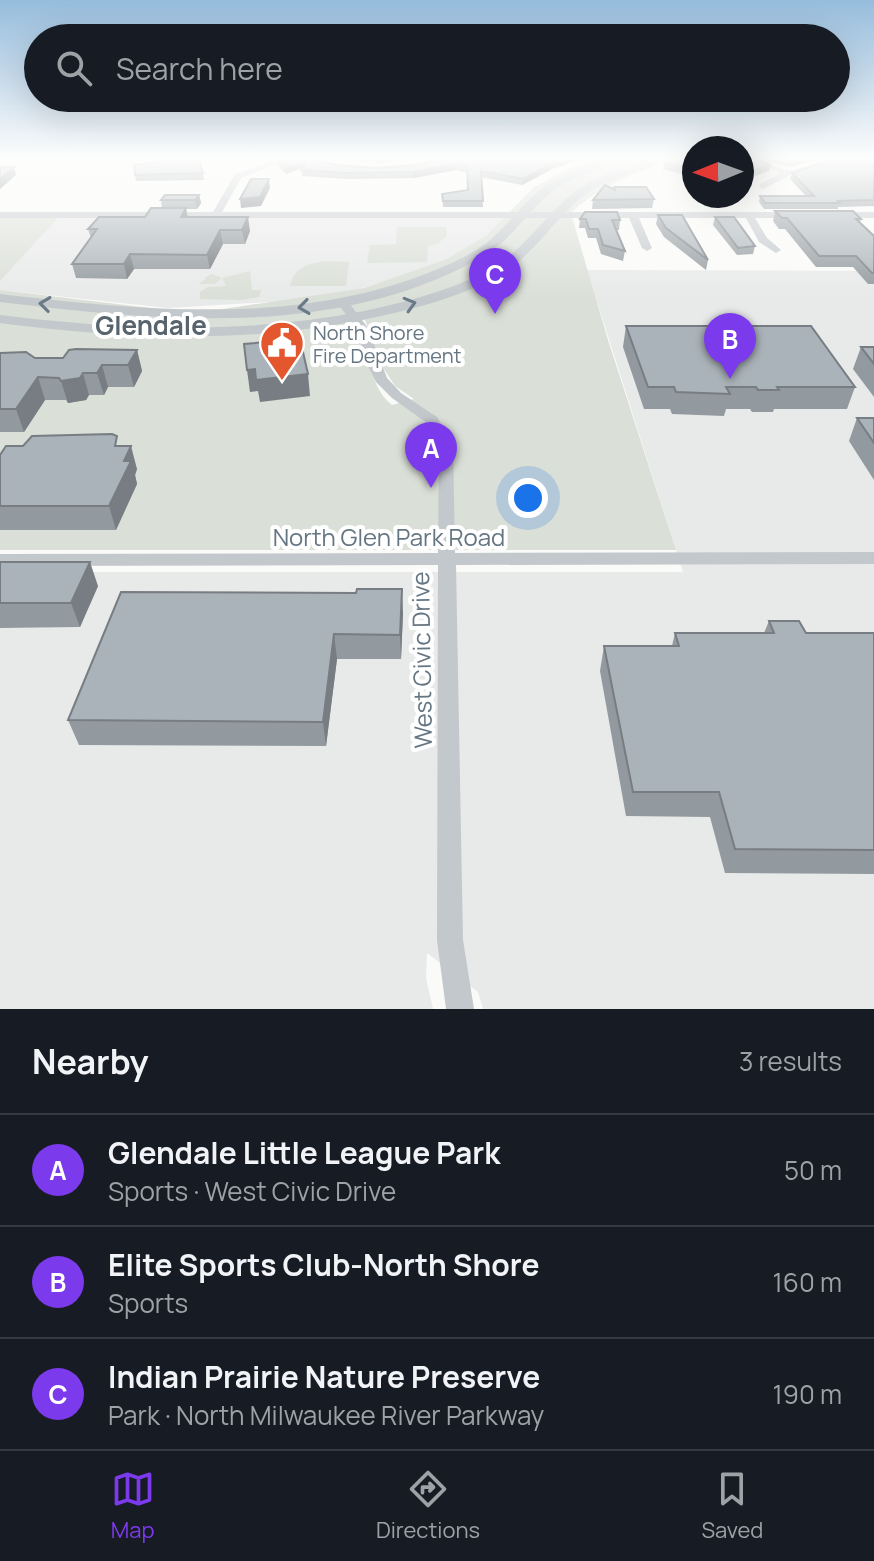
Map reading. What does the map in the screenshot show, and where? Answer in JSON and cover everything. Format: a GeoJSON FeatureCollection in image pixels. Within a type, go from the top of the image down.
{"type":"FeatureCollection","features":[{"type":"Feature","properties":{"kind":"street"},"geometry":{"type":"LineString","coordinates":[[216,215],[222,204]]}},
{"type":"Feature","properties":{"kind":"street"},"geometry":{"type":"LineString","coordinates":[[0,298],[106,312],[180,316],[241,314],[342,301],[416,282],[467,261],[497,243],[532,204]]}},
{"type":"Feature","properties":{"kind":"street"},"geometry":{"type":"LineString","coordinates":[[0,319],[70,329],[190,335],[273,331],[356,318],[441,295],[492,274],[534,246],[569,204]]}},
{"type":"Feature","properties":{"kind":"street"},"geometry":{"type":"LineString","coordinates":[[0,215],[805,215]]}},
{"type":"Feature","properties":{"kind":"street"},"geometry":{"type":"LineString","coordinates":[[633,215],[647,248]]}},
{"type":"Feature","properties":{"kind":"street"},"geometry":{"type":"LineString","coordinates":[[749,215],[763,240],[776,250]]}},
{"type":"Feature","properties":{"kind":"street"},"geometry":{"type":"LineString","coordinates":[[819,215],[874,215]]}},
{"type":"Feature","properties":{"kind":"street"},"geometry":{"type":"LineString","coordinates":[[862,215],[874,225]]}},
{"type":"Feature","properties":{"kind":"street","name":"West Civic Drive"},"geometry":{"type":"LineString","coordinates":[[342,301],[356,318],[381,380],[393,392],[426,413],[440,427],[446,443],[450,940],[460,1009]]}},
{"type":"Feature","properties":{"kind":"street","name":"North Glen Park Road"},"geometry":{"type":"LineString","coordinates":[[0,560],[874,558]]}},
{"type":"Feature","properties":{"kind":"shaded area"},"geometry":{"type":"Polygon","coordinates":[[[517,204],[580,204],[566,217],[572,217],[676,550],[0,550],[0,290],[167,310],[223,309],[364,288],[447,259],[487,235],[517,204]],[[365,320],[347,323],[360,339],[384,397],[392,405],[414,399],[395,386],[382,366],[365,320]]]}},
{"type":"Feature","properties":{"kind":"shaded area"},"geometry":{"type":"Polygon","coordinates":[[[0,216],[60,216],[0,281],[0,216]]]}},
{"type":"Feature","properties":{"kind":"shaded area"},"geometry":{"type":"Polygon","coordinates":[[[60,216],[503,219],[488,235],[447,260],[363,288],[288,301],[168,308],[0,290],[0,281],[60,216]]]}},
{"type":"Feature","properties":{"kind":"shaded area"},"geometry":{"type":"Polygon","coordinates":[[[397,227],[446,227],[447,236],[437,244],[428,246],[427,262],[367,263],[370,245],[396,244],[397,227]]]}},
{"type":"Feature","properties":{"kind":"shaded area"},"geometry":{"type":"Polygon","coordinates":[[[326,261],[349,262],[346,286],[290,286],[295,274],[303,267],[326,261]]]}},
{"type":"Feature","properties":{"kind":"shaded area"},"geometry":{"type":"Polygon","coordinates":[[[587,270],[874,271],[874,1009],[483,1009],[478,992],[427,953],[426,978],[433,1009],[0,1009],[0,572],[683,572],[587,270]]]}},
{"type":"Feature","properties":{"kind":"shaded area"},"geometry":{"type":"Polygon","coordinates":[[[250,271],[252,290],[261,290],[259,297],[200,299],[200,292],[208,287],[226,286],[222,278],[250,271]]]}},
{"type":"Feature","properties":{"kind":"shaded area"},"geometry":{"type":"Polygon","coordinates":[[[212,274],[222,278],[215,284],[199,284],[212,274]]]}},
{"type":"Feature","properties":{"kind":"building"},"geometry":{"type":"Polygon","coordinates":[[[151,208],[186,208],[181,217],[248,217],[242,230],[220,230],[207,255],[130,254],[124,264],[72,264],[97,229],[88,229],[99,217],[145,217],[151,208]]]}},
{"type":"Feature","properties":{"kind":"building"},"geometry":{"type":"Polygon","coordinates":[[[775,211],[853,211],[861,219],[856,219],[874,236],[874,273],[856,256],[819,256],[787,218],[782,218],[775,211]]]}},
{"type":"Feature","properties":{"kind":"building"},"geometry":{"type":"Polygon","coordinates":[[[585,212],[617,212],[620,220],[612,220],[625,251],[603,245],[598,229],[589,229],[586,219],[580,219],[585,212]]]}},
{"type":"Feature","properties":{"kind":"building"},"geometry":{"type":"Polygon","coordinates":[[[658,215],[682,215],[708,260],[666,228],[658,215]]]}},
{"type":"Feature","properties":{"kind":"building"},"geometry":{"type":"Polygon","coordinates":[[[715,217],[734,217],[755,246],[738,248],[715,217]]]}},
{"type":"Feature","properties":{"kind":"building"},"geometry":{"type":"Polygon","coordinates":[[[626,326],[811,326],[855,387],[777,387],[779,390],[758,390],[756,387],[726,387],[730,394],[676,392],[674,387],[648,387],[626,326]]]}},
{"type":"Feature","properties":{"kind":"building"},"geometry":{"type":"Polygon","coordinates":[[[300,339],[308,374],[256,380],[255,369],[247,370],[244,344],[300,339]]]}},
{"type":"Feature","properties":{"kind":"building"},"geometry":{"type":"Polygon","coordinates":[[[861,347],[874,347],[874,364],[861,347]]]}},
{"type":"Feature","properties":{"kind":"building"},"geometry":{"type":"Polygon","coordinates":[[[69,350],[137,350],[128,365],[102,365],[97,373],[83,373],[80,378],[61,381],[59,378],[38,377],[16,409],[0,409],[0,353],[26,352],[35,358],[63,358],[69,350]]]}},
{"type":"Feature","properties":{"kind":"building"},"geometry":{"type":"Polygon","coordinates":[[[857,418],[874,418],[874,443],[857,418]]]}},
{"type":"Feature","properties":{"kind":"building"},"geometry":{"type":"Polygon","coordinates":[[[32,436],[117,436],[115,446],[131,446],[124,461],[131,461],[109,506],[0,506],[0,455],[6,446],[23,446],[32,436]]]}},
{"type":"Feature","properties":{"kind":"building"},"geometry":{"type":"Polygon","coordinates":[[[0,562],[90,562],[71,603],[0,603],[0,562]]]}},
{"type":"Feature","properties":{"kind":"building"},"geometry":{"type":"Polygon","coordinates":[[[357,589],[402,589],[400,635],[334,634],[323,722],[68,720],[121,592],[356,593],[357,589]]]}},
{"type":"Feature","properties":{"kind":"building"},"geometry":{"type":"Polygon","coordinates":[[[769,621],[799,621],[806,633],[874,633],[874,850],[735,849],[719,792],[633,792],[604,646],[679,646],[675,633],[774,633],[769,621]]]}},
{"type":"Feature","properties":{"kind":"place","name":"Indian Prairie Nature Preserve"},"geometry":{"type":"Point","coordinates":[495,314]}},
{"type":"Feature","properties":{"kind":"place","name":"Elite Sports Club-North Shore"},"geometry":{"type":"Point","coordinates":[730,379]}},
{"type":"Feature","properties":{"kind":"place","name":"North Shore Fire Department"},"geometry":{"type":"Point","coordinates":[282,382]}},
{"type":"Feature","properties":{"kind":"place","name":"Glendale Little League Park"},"geometry":{"type":"Point","coordinates":[431,488]}},
{"type":"Feature","properties":{"kind":"district","name":"Glendale"},"geometry":{"type":"Point","coordinates":[151,325]}}]}
